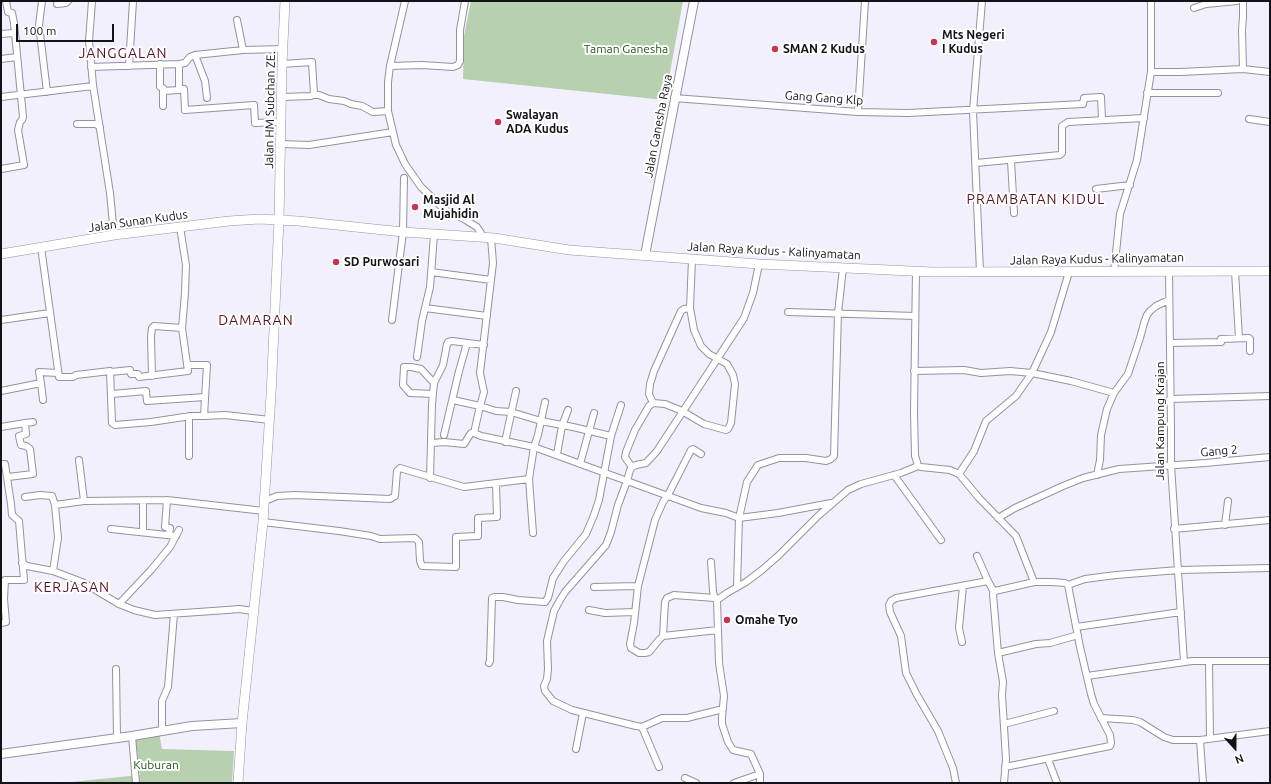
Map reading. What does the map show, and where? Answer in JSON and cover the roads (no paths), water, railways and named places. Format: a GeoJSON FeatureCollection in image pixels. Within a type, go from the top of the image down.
{"type":"FeatureCollection","features":[{"type":"Feature","properties":{"kind":"main road","name":"Jalan HM Subchan ZE."},"geometry":{"type":"LineString","coordinates":[[238,783],[242,723],[264,511],[270,420],[279,220],[282,64],[285,1]]}},
{"type":"Feature","properties":{"kind":"main road","name":"Jalan Sunan Kudus"},"geometry":{"type":"LineString","coordinates":[[1,254],[114,235],[240,220],[279,220]]}},
{"type":"Feature","properties":{"kind":"main road","name":"Jalan Raya Kudus - Kalinyamatan"},"geometry":{"type":"LineString","coordinates":[[279,220],[434,235],[487,238],[569,250],[758,264],[916,271],[980,272],[1114,272],[1169,270],[1270,271]]}},
{"type":"Feature","properties":{"kind":"street"},"geometry":{"type":"LineString","coordinates":[[1,169],[24,165],[18,130],[23,117],[17,57],[12,13],[4,12],[6,1]]}},
{"type":"Feature","properties":{"kind":"street"},"geometry":{"type":"LineString","coordinates":[[42,1],[39,25],[47,92]]}},
{"type":"Feature","properties":{"kind":"street"},"geometry":{"type":"LineString","coordinates":[[57,4],[66,4],[68,1]]}},
{"type":"Feature","properties":{"kind":"street"},"geometry":{"type":"LineString","coordinates":[[92,1],[90,41],[91,67],[110,193],[114,235]]}},
{"type":"Feature","properties":{"kind":"street"},"geometry":{"type":"LineString","coordinates":[[129,66],[133,1]]}},
{"type":"Feature","properties":{"kind":"street"},"geometry":{"type":"LineString","coordinates":[[404,1],[390,66],[388,97],[388,111],[396,145],[405,164],[421,187],[445,210],[473,224],[487,238],[493,263],[480,373],[484,392],[474,433],[471,433],[464,444],[444,442],[432,443]]}},
{"type":"Feature","properties":{"kind":"street"},"geometry":{"type":"LineString","coordinates":[[390,66],[422,65],[453,67],[458,65],[460,61],[460,30],[465,1]]}},
{"type":"Feature","properties":{"kind":"street","name":"Jalan Ganesha Raya"},"geometry":{"type":"LineString","coordinates":[[644,255],[694,1]]}},
{"type":"Feature","properties":{"kind":"street"},"geometry":{"type":"LineString","coordinates":[[858,112],[865,1]]}},
{"type":"Feature","properties":{"kind":"street"},"geometry":{"type":"LineString","coordinates":[[980,272],[973,111],[982,1]]}},
{"type":"Feature","properties":{"kind":"street"},"geometry":{"type":"LineString","coordinates":[[1114,272],[1120,214],[1123,200],[1130,185],[1137,160],[1144,118],[1150,72],[1151,1]]}},
{"type":"Feature","properties":{"kind":"street"},"geometry":{"type":"LineString","coordinates":[[1194,8],[1206,4],[1237,1]]}},
{"type":"Feature","properties":{"kind":"street"},"geometry":{"type":"LineString","coordinates":[[1243,1],[1243,69]]}},
{"type":"Feature","properties":{"kind":"street"},"geometry":{"type":"LineString","coordinates":[[237,20],[243,50]]}},
{"type":"Feature","properties":{"kind":"street"},"geometry":{"type":"LineString","coordinates":[[1,34],[14,33]]}},
{"type":"Feature","properties":{"kind":"street"},"geometry":{"type":"LineString","coordinates":[[91,67],[178,64],[185,63],[190,57],[195,55],[243,50],[283,49]]}},
{"type":"Feature","properties":{"kind":"street"},"geometry":{"type":"LineString","coordinates":[[195,55],[205,81],[207,98]]}},
{"type":"Feature","properties":{"kind":"street"},"geometry":{"type":"LineString","coordinates":[[1,59],[17,57]]}},
{"type":"Feature","properties":{"kind":"street"},"geometry":{"type":"LineString","coordinates":[[282,64],[312,62],[313,95]]}},
{"type":"Feature","properties":{"kind":"street"},"geometry":{"type":"LineString","coordinates":[[160,64],[160,87],[163,88],[163,106]]}},
{"type":"Feature","properties":{"kind":"street"},"geometry":{"type":"LineString","coordinates":[[178,64],[179,90]]}},
{"type":"Feature","properties":{"kind":"street"},"geometry":{"type":"LineString","coordinates":[[1150,72],[1243,69],[1270,72]]}},
{"type":"Feature","properties":{"kind":"street"},"geometry":{"type":"LineString","coordinates":[[1,97],[93,86]]}},
{"type":"Feature","properties":{"kind":"street"},"geometry":{"type":"LineString","coordinates":[[163,91],[184,89],[185,110],[189,117]]}},
{"type":"Feature","properties":{"kind":"street"},"geometry":{"type":"LineString","coordinates":[[1147,93],[1218,93]]}},
{"type":"Feature","properties":{"kind":"street"},"geometry":{"type":"LineString","coordinates":[[282,97],[319,95],[329,99],[362,106],[373,112],[388,111]]}},
{"type":"Feature","properties":{"kind":"street","name":"Gang Gang Klp"},"geometry":{"type":"LineString","coordinates":[[674,98],[858,112],[908,113],[973,111],[1083,104],[1084,98],[1101,97],[1102,120]]}},
{"type":"Feature","properties":{"kind":"street"},"geometry":{"type":"LineString","coordinates":[[185,110],[254,106],[255,123],[282,122]]}},
{"type":"Feature","properties":{"kind":"street"},"geometry":{"type":"LineString","coordinates":[[976,163],[1011,161],[1060,155],[1062,153],[1062,130],[1064,124],[1068,122],[1144,118]]}},
{"type":"Feature","properties":{"kind":"street"},"geometry":{"type":"LineString","coordinates":[[1249,119],[1270,122]]}},
{"type":"Feature","properties":{"kind":"street"},"geometry":{"type":"LineString","coordinates":[[76,124],[96,124],[100,127]]}},
{"type":"Feature","properties":{"kind":"street"},"geometry":{"type":"LineString","coordinates":[[281,144],[309,145],[393,132]]}},
{"type":"Feature","properties":{"kind":"street"},"geometry":{"type":"LineString","coordinates":[[1011,161],[1014,213]]}},
{"type":"Feature","properties":{"kind":"street"},"geometry":{"type":"LineString","coordinates":[[392,320],[402,232],[404,178]]}},
{"type":"Feature","properties":{"kind":"street"},"geometry":{"type":"LineString","coordinates":[[1096,189],[1130,185]]}},
{"type":"Feature","properties":{"kind":"street"},"geometry":{"type":"LineString","coordinates":[[41,247],[58,373],[60,378],[110,371],[130,370],[131,374],[138,374],[139,377],[185,372],[188,371],[188,365],[182,328],[186,265],[180,227]]}},
{"type":"Feature","properties":{"kind":"street"},"geometry":{"type":"LineString","coordinates":[[418,357],[421,326],[429,294],[434,235]]}},
{"type":"Feature","properties":{"kind":"street"},"geometry":{"type":"LineString","coordinates":[[632,467],[625,457],[626,452],[635,430],[649,406],[653,403],[665,404],[682,411],[704,424],[726,430],[731,423],[735,384],[733,375],[727,364],[705,350],[698,342],[694,330],[690,308],[692,259]]}},
{"type":"Feature","properties":{"kind":"street"},"geometry":{"type":"LineString","coordinates":[[632,467],[646,463],[657,451],[744,318],[753,293],[758,264]]}},
{"type":"Feature","properties":{"kind":"street"},"geometry":{"type":"LineString","coordinates":[[737,587],[739,518],[747,482],[758,465],[779,458],[806,458],[826,461],[834,456],[838,313],[843,268]]}},
{"type":"Feature","properties":{"kind":"street","name":"Jalan Kampung Krajan"},"geometry":{"type":"LineString","coordinates":[[1169,270],[1171,465],[1174,529],[1179,570],[1184,662]]}},
{"type":"Feature","properties":{"kind":"street"},"geometry":{"type":"LineString","coordinates":[[916,271],[914,371],[915,449],[918,466]]}},
{"type":"Feature","properties":{"kind":"street"},"geometry":{"type":"LineString","coordinates":[[1235,271],[1239,338]]}},
{"type":"Feature","properties":{"kind":"street"},"geometry":{"type":"LineString","coordinates":[[431,272],[491,280]]}},
{"type":"Feature","properties":{"kind":"street"},"geometry":{"type":"LineString","coordinates":[[959,474],[972,455],[986,421],[1016,396],[1032,373],[1051,332],[1069,272]]}},
{"type":"Feature","properties":{"kind":"street"},"geometry":{"type":"LineString","coordinates":[[1097,475],[1100,460],[1101,435],[1114,393],[1128,374],[1147,315],[1156,306],[1169,300]]}},
{"type":"Feature","properties":{"kind":"street"},"geometry":{"type":"LineString","coordinates":[[425,308],[487,316]]}},
{"type":"Feature","properties":{"kind":"street"},"geometry":{"type":"LineString","coordinates":[[653,403],[649,394],[654,371],[681,311],[690,308]]}},
{"type":"Feature","properties":{"kind":"street"},"geometry":{"type":"LineString","coordinates":[[788,312],[915,316]]}},
{"type":"Feature","properties":{"kind":"street"},"geometry":{"type":"LineString","coordinates":[[1,320],[50,313]]}},
{"type":"Feature","properties":{"kind":"street"},"geometry":{"type":"LineString","coordinates":[[152,376],[152,328],[154,326],[182,328]]}},
{"type":"Feature","properties":{"kind":"street"},"geometry":{"type":"LineString","coordinates":[[1170,343],[1221,342],[1221,339],[1249,338],[1250,351]]}},
{"type":"Feature","properties":{"kind":"street"},"geometry":{"type":"LineString","coordinates":[[430,478],[434,383],[443,365],[448,342],[484,345]]}},
{"type":"Feature","properties":{"kind":"street"},"geometry":{"type":"LineString","coordinates":[[444,435],[467,343]]}},
{"type":"Feature","properties":{"kind":"street"},"geometry":{"type":"LineString","coordinates":[[188,365],[207,365],[204,416]]}},
{"type":"Feature","properties":{"kind":"street"},"geometry":{"type":"LineString","coordinates":[[433,394],[410,393],[404,385],[404,367],[421,369],[434,383]]}},
{"type":"Feature","properties":{"kind":"street"},"geometry":{"type":"LineString","coordinates":[[914,371],[964,370],[981,373],[1010,371],[1032,373],[1071,381],[1114,393]]}},
{"type":"Feature","properties":{"kind":"street"},"geometry":{"type":"LineString","coordinates":[[44,400],[39,372],[58,373]]}},
{"type":"Feature","properties":{"kind":"street"},"geometry":{"type":"LineString","coordinates":[[111,372],[113,424],[151,422],[189,416],[225,415],[270,420]]}},
{"type":"Feature","properties":{"kind":"street"},"geometry":{"type":"LineString","coordinates":[[1,391],[41,383]]}},
{"type":"Feature","properties":{"kind":"street"},"geometry":{"type":"LineString","coordinates":[[112,394],[146,391],[147,401],[205,397]]}},
{"type":"Feature","properties":{"kind":"street"},"geometry":{"type":"LineString","coordinates":[[505,442],[516,391]]}},
{"type":"Feature","properties":{"kind":"street"},"geometry":{"type":"LineString","coordinates":[[1170,399],[1270,396]]}},
{"type":"Feature","properties":{"kind":"street"},"geometry":{"type":"LineString","coordinates":[[453,400],[611,436]]}},
{"type":"Feature","properties":{"kind":"street"},"geometry":{"type":"LineString","coordinates":[[532,533],[529,479],[534,447],[545,402]]}},
{"type":"Feature","properties":{"kind":"street"},"geometry":{"type":"LineString","coordinates":[[489,663],[492,598],[503,597],[543,602],[547,600],[553,578],[564,561],[586,534],[599,500],[611,436],[620,405]]}},
{"type":"Feature","properties":{"kind":"street"},"geometry":{"type":"LineString","coordinates":[[557,454],[562,426],[568,410]]}},
{"type":"Feature","properties":{"kind":"street"},"geometry":{"type":"LineString","coordinates":[[580,464],[594,413]]}},
{"type":"Feature","properties":{"kind":"street"},"geometry":{"type":"LineString","coordinates":[[189,416],[189,456]]}},
{"type":"Feature","properties":{"kind":"street"},"geometry":{"type":"LineString","coordinates":[[1,427],[33,422]]}},
{"type":"Feature","properties":{"kind":"street"},"geometry":{"type":"LineString","coordinates":[[8,477],[33,474],[30,449],[21,445],[19,436],[26,434],[25,423]]}},
{"type":"Feature","properties":{"kind":"street"},"geometry":{"type":"LineString","coordinates":[[474,433],[557,454],[691,505],[726,513],[739,518],[772,514],[833,503]]}},
{"type":"Feature","properties":{"kind":"street"},"geometry":{"type":"LineString","coordinates":[[701,454],[693,449],[691,450],[655,520],[638,586],[630,644],[634,651],[639,653],[649,652],[663,636],[718,630]]}},
{"type":"Feature","properties":{"kind":"street","name":"Gang 2"},"geometry":{"type":"LineString","coordinates":[[998,518],[1015,508],[1083,478],[1119,469],[1270,457]]}},
{"type":"Feature","properties":{"kind":"street"},"geometry":{"type":"LineString","coordinates":[[79,460],[84,501]]}},
{"type":"Feature","properties":{"kind":"street"},"geometry":{"type":"LineString","coordinates":[[1,464],[5,464],[8,477],[12,514],[19,521],[24,580],[5,580],[4,599],[6,622],[1,623]]}},
{"type":"Feature","properties":{"kind":"street"},"geometry":{"type":"LineString","coordinates":[[663,636],[665,602],[667,598],[674,595],[717,598],[746,582],[762,570],[851,488],[918,466],[950,470],[959,474],[979,498],[1016,536],[1034,582]]}},
{"type":"Feature","properties":{"kind":"street"},"geometry":{"type":"LineString","coordinates":[[632,467],[618,504],[606,545],[565,592],[554,611],[548,632],[548,679],[544,686],[545,691],[553,701],[572,710],[583,714],[603,717],[642,727],[662,718],[687,718],[723,708]]}},
{"type":"Feature","properties":{"kind":"street"},"geometry":{"type":"LineString","coordinates":[[264,501],[277,496],[295,495],[390,499],[395,496],[397,471],[399,468],[464,487],[529,479]]}},
{"type":"Feature","properties":{"kind":"street"},"geometry":{"type":"LineString","coordinates":[[894,475],[942,540]]}},
{"type":"Feature","properties":{"kind":"street"},"geometry":{"type":"LineString","coordinates":[[263,522],[339,531],[371,536],[380,539],[415,538],[419,542],[420,561],[422,566],[456,567],[456,537],[478,536],[478,518],[497,517],[496,484]]}},
{"type":"Feature","properties":{"kind":"street"},"geometry":{"type":"LineString","coordinates":[[25,497],[40,495],[52,496],[55,505],[58,538],[53,571]]}},
{"type":"Feature","properties":{"kind":"street"},"geometry":{"type":"LineString","coordinates":[[55,505],[84,501],[167,500],[264,511]]}},
{"type":"Feature","properties":{"kind":"street"},"geometry":{"type":"LineString","coordinates":[[167,500],[165,528],[170,528],[169,535]]}},
{"type":"Feature","properties":{"kind":"street"},"geometry":{"type":"LineString","coordinates":[[143,501],[143,532]]}},
{"type":"Feature","properties":{"kind":"street"},"geometry":{"type":"LineString","coordinates":[[1225,525],[1228,501]]}},
{"type":"Feature","properties":{"kind":"street"},"geometry":{"type":"LineString","coordinates":[[1174,529],[1270,520]]}},
{"type":"Feature","properties":{"kind":"street"},"geometry":{"type":"LineString","coordinates":[[111,529],[169,535],[177,533],[170,547],[119,604]]}},
{"type":"Feature","properties":{"kind":"street"},"geometry":{"type":"LineString","coordinates":[[977,556],[994,592],[993,597],[998,653],[1003,682],[1002,695],[1006,759],[1004,783]]}},
{"type":"Feature","properties":{"kind":"street"},"geometry":{"type":"LineString","coordinates":[[711,562],[711,581],[717,598],[719,663],[724,696],[722,724],[731,748],[733,750],[751,754],[760,774],[760,783]]}},
{"type":"Feature","properties":{"kind":"street"},"geometry":{"type":"LineString","coordinates":[[22,563],[27,566],[53,571],[96,589],[119,604],[134,610],[155,615],[239,609],[253,611]]}},
{"type":"Feature","properties":{"kind":"street"},"geometry":{"type":"LineString","coordinates":[[1068,585],[1085,579],[1116,574],[1179,570],[1270,568]]}},
{"type":"Feature","properties":{"kind":"street"},"geometry":{"type":"LineString","coordinates":[[956,783],[953,768],[938,731],[906,673],[901,636],[890,612],[889,605],[891,601],[896,598],[988,581]]}},
{"type":"Feature","properties":{"kind":"street"},"geometry":{"type":"LineString","coordinates":[[994,592],[1034,582],[1063,582],[1068,585],[1094,704],[1110,735],[1111,743],[1110,746],[1005,767]]}},
{"type":"Feature","properties":{"kind":"street"},"geometry":{"type":"LineString","coordinates":[[594,587],[638,586]]}},
{"type":"Feature","properties":{"kind":"street"},"geometry":{"type":"LineString","coordinates":[[962,642],[959,628],[963,586]]}},
{"type":"Feature","properties":{"kind":"street"},"geometry":{"type":"LineString","coordinates":[[589,610],[604,613],[635,612]]}},
{"type":"Feature","properties":{"kind":"street"},"geometry":{"type":"LineString","coordinates":[[1076,627],[1181,612]]}},
{"type":"Feature","properties":{"kind":"street"},"geometry":{"type":"LineString","coordinates":[[162,731],[162,701],[168,687],[174,614]]}},
{"type":"Feature","properties":{"kind":"street"},"geometry":{"type":"LineString","coordinates":[[998,653],[1036,644],[1050,643],[1078,635]]}},
{"type":"Feature","properties":{"kind":"street"},"geometry":{"type":"LineString","coordinates":[[1209,661],[1210,738]]}},
{"type":"Feature","properties":{"kind":"street"},"geometry":{"type":"LineString","coordinates":[[1087,676],[1184,662],[1270,661]]}},
{"type":"Feature","properties":{"kind":"street"},"geometry":{"type":"LineString","coordinates":[[116,669],[118,738]]}},
{"type":"Feature","properties":{"kind":"street"},"geometry":{"type":"LineString","coordinates":[[1004,724],[1054,711]]}},
{"type":"Feature","properties":{"kind":"street"},"geometry":{"type":"LineString","coordinates":[[576,749],[583,714]]}},
{"type":"Feature","properties":{"kind":"street"},"geometry":{"type":"LineString","coordinates":[[1101,718],[1134,720],[1140,722],[1164,737],[1173,740],[1200,740],[1270,731]]}},
{"type":"Feature","properties":{"kind":"street"},"geometry":{"type":"LineString","coordinates":[[1,754],[192,726],[242,723]]}},
{"type":"Feature","properties":{"kind":"street"},"geometry":{"type":"LineString","coordinates":[[642,727],[659,767]]}},
{"type":"Feature","properties":{"kind":"street"},"geometry":{"type":"LineString","coordinates":[[132,736],[136,783]]}},
{"type":"Feature","properties":{"kind":"street"},"geometry":{"type":"LineString","coordinates":[[1200,740],[1203,783]]}},
{"type":"Feature","properties":{"kind":"street"},"geometry":{"type":"LineString","coordinates":[[1048,759],[1057,783]]}},
{"type":"Feature","properties":{"kind":"street"},"geometry":{"type":"LineString","coordinates":[[734,783],[760,774]]}},
{"type":"Feature","properties":{"kind":"street"},"geometry":{"type":"LineString","coordinates":[[684,778],[696,783]]}},
{"type":"Feature","properties":{"kind":"place","name":"Mts Negeri I Kudus"},"geometry":{"type":"Point","coordinates":[934,42]}},
{"type":"Feature","properties":{"kind":"place","name":"SMAN 2 Kudus"},"geometry":{"type":"Point","coordinates":[775,49]}},
{"type":"Feature","properties":{"kind":"place","name":"Swalayan ADA Kudus"},"geometry":{"type":"Point","coordinates":[498,122]}},
{"type":"Feature","properties":{"kind":"place","name":"Masjid Al Mujahidin"},"geometry":{"type":"Point","coordinates":[415,207]}},
{"type":"Feature","properties":{"kind":"place","name":"SD Purwosari"},"geometry":{"type":"Point","coordinates":[336,262]}},
{"type":"Feature","properties":{"kind":"place","name":"Omahe Tyo"},"geometry":{"type":"Point","coordinates":[727,620]}},
{"type":"Feature","properties":{"kind":"district","name":"JANGGALAN"},"geometry":{"type":"Point","coordinates":[123,53]}},
{"type":"Feature","properties":{"kind":"district","name":"PRAMBATAN KIDUL"},"geometry":{"type":"Point","coordinates":[1036,199]}},
{"type":"Feature","properties":{"kind":"district","name":"DAMARAN"},"geometry":{"type":"Point","coordinates":[256,320]}},
{"type":"Feature","properties":{"kind":"district","name":"KERJASAN"},"geometry":{"type":"Point","coordinates":[72,587]}},
{"type":"Feature","properties":{"kind":"park label","name":"Taman Ganesha"},"geometry":{"type":"Point","coordinates":[626,49]}},
{"type":"Feature","properties":{"kind":"park label","name":"Kuburan"},"geometry":{"type":"Point","coordinates":[156,765]}}]}
